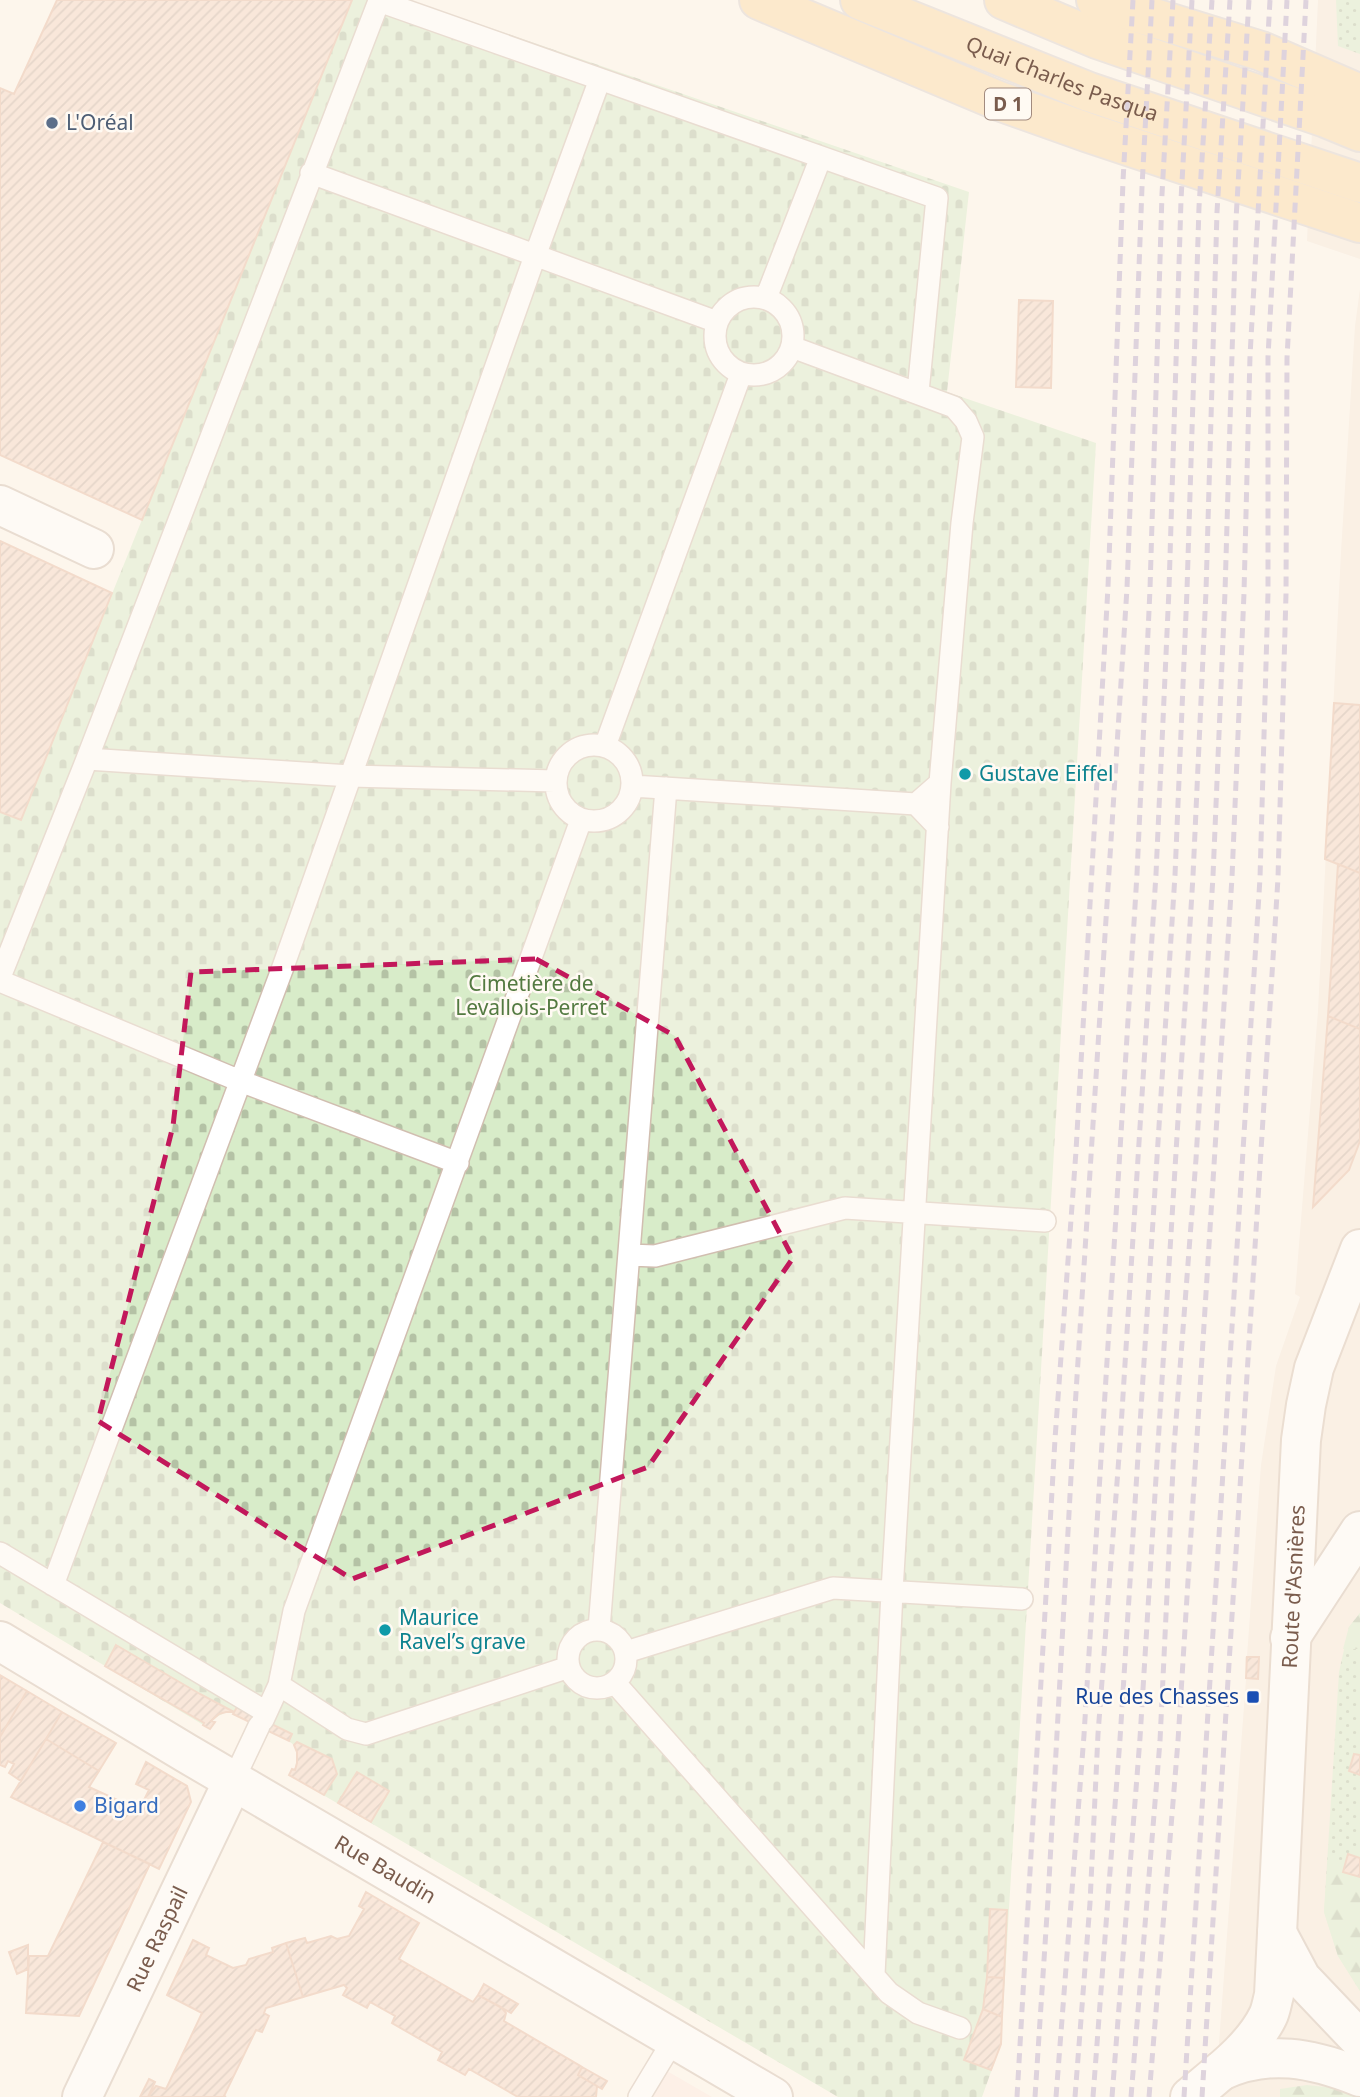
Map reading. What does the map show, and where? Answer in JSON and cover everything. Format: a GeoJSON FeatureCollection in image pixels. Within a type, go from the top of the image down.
{"type":"FeatureCollection","features":[{"type":"Feature","properties":{"kind":"main road","name":"D 1"},"geometry":{"type":"LineString","coordinates":[[759,0],[999,101],[1360,223]]}},
{"type":"Feature","properties":{"kind":"main road","name":"Quai Charles Pasqua"},"geometry":{"type":"LineString","coordinates":[[860,0],[1089,92],[1360,183]]}},
{"type":"Feature","properties":{"kind":"main road"},"geometry":{"type":"LineString","coordinates":[[1003,0],[1097,39],[1360,132]]}},
{"type":"Feature","properties":{"kind":"main road"},"geometry":{"type":"LineString","coordinates":[[1096,0],[1261,51],[1360,94]]}},
{"type":"Feature","properties":{"kind":"street"},"geometry":{"type":"LineString","coordinates":[[0,505],[94,549]]}},
{"type":"Feature","properties":{"kind":"street","name":"Route d'Asnières"},"geometry":{"type":"LineString","coordinates":[[1285,2021],[1274,1995],[1301,1440],[1314,1368],[1360,1249]]}},
{"type":"Feature","properties":{"kind":"street"},"geometry":{"type":"LineString","coordinates":[[1290,1638],[1360,1531]]}},
{"type":"Feature","properties":{"kind":"street","name":"Rue Baudin"},"geometry":{"type":"LineString","coordinates":[[0,1641],[233,1781],[773,2097]]}},
{"type":"Feature","properties":{"kind":"street","name":"Rue Raspail"},"geometry":{"type":"LineString","coordinates":[[82,2097],[233,1781]]}},
{"type":"Feature","properties":{"kind":"street"},"geometry":{"type":"LineString","coordinates":[[1190,2097],[1285,2021],[1301,1978],[1277,1933]]}},
{"type":"Feature","properties":{"kind":"street"},"geometry":{"type":"LineString","coordinates":[[1285,2021],[1360,2040]]}},
{"type":"Feature","properties":{"kind":"street"},"geometry":{"type":"LineString","coordinates":[[1285,2021],[1299,2058],[1360,2077]]}},
{"type":"Feature","properties":{"kind":"lane"},"geometry":{"type":"LineString","coordinates":[[458,1163],[240,1081],[0,979],[88,760],[379,1],[937,198],[918,392]]}},
{"type":"Feature","properties":{"kind":"lane"},"geometry":{"type":"LineString","coordinates":[[53,1585],[240,1081],[600,79]]}},
{"type":"Feature","properties":{"kind":"lane"},"geometry":{"type":"LineString","coordinates":[[766,298],[821,156]]}},
{"type":"Feature","properties":{"kind":"lane"},"geometry":{"type":"LineString","coordinates":[[312,173],[717,323]]}},
{"type":"Feature","properties":{"kind":"lane"},"geometry":{"type":"LineString","coordinates":[[757,296],[766,298],[781,306],[789,317],[794,333],[793,346],[783,363],[771,372],[752,376],[741,374],[720,356],[715,344],[717,323],[730,304],[757,296]]}},
{"type":"Feature","properties":{"kind":"lane"},"geometry":{"type":"LineString","coordinates":[[793,346],[954,407],[973,437],[962,523],[940,783],[892,1591],[874,1975]]}},
{"type":"Feature","properties":{"kind":"lane"},"geometry":{"type":"LineString","coordinates":[[605,746],[741,374]]}},
{"type":"Feature","properties":{"kind":"lane"},"geometry":{"type":"LineString","coordinates":[[594,744],[605,746],[614,750],[626,762],[632,779],[632,793],[625,807],[614,817],[596,822],[581,820],[566,811],[558,798],[555,781],[561,764],[574,750],[594,744]]}},
{"type":"Feature","properties":{"kind":"lane"},"geometry":{"type":"LineString","coordinates":[[88,760],[350,776],[555,781]]}},
{"type":"Feature","properties":{"kind":"lane"},"geometry":{"type":"LineString","coordinates":[[916,804],[940,783]]}},
{"type":"Feature","properties":{"kind":"lane"},"geometry":{"type":"LineString","coordinates":[[632,786],[916,804],[938,827]]}},
{"type":"Feature","properties":{"kind":"lane"},"geometry":{"type":"LineString","coordinates":[[599,1629],[666,788]]}},
{"type":"Feature","properties":{"kind":"lane"},"geometry":{"type":"LineString","coordinates":[[233,1781],[279,1685],[294,1611],[581,820]]}},
{"type":"Feature","properties":{"kind":"lane"},"geometry":{"type":"LineString","coordinates":[[629,1255],[655,1256],[845,1208],[1045,1221]]}},
{"type":"Feature","properties":{"kind":"lane"},"geometry":{"type":"LineString","coordinates":[[0,1553],[263,1719]]}},
{"type":"Feature","properties":{"kind":"lane"},"geometry":{"type":"LineString","coordinates":[[626,1652],[833,1588],[1021,1599]]}},
{"type":"Feature","properties":{"kind":"lane"},"geometry":{"type":"LineString","coordinates":[[599,1629],[611,1633],[621,1641],[626,1652],[624,1672],[615,1683],[606,1688],[592,1688],[576,1679],[569,1667],[570,1646],[578,1636],[588,1631],[599,1629]]}},
{"type":"Feature","properties":{"kind":"lane"},"geometry":{"type":"LineString","coordinates":[[279,1685],[347,1729],[366,1734],[569,1667]]}},
{"type":"Feature","properties":{"kind":"lane"},"geometry":{"type":"LineString","coordinates":[[615,1683],[889,1993],[918,2013],[960,2028]]}},
{"type":"Feature","properties":{"kind":"lane"},"geometry":{"type":"LineString","coordinates":[[639,2097],[674,2039]]}},
{"type":"Feature","properties":{"kind":"highlighted area"},"geometry":{"type":"Polygon","coordinates":[[[536,959],[675,1036],[793,1258],[648,1467],[352,1579],[98,1421],[173,1126],[191,972],[536,959]]]}},
{"type":"Feature","properties":{"kind":"shaded area"},"geometry":{"type":"Polygon","coordinates":[[[1318,0],[1360,0],[1360,259],[1307,241],[1318,0]]]}},
{"type":"Feature","properties":{"kind":"shaded area"},"geometry":{"type":"Polygon","coordinates":[[[1360,289],[1360,2097],[1215,2097],[1261,1465],[1276,1366],[1300,1297],[1295,1294],[1318,1011],[1341,552],[1355,326],[1360,289]]]}},
{"type":"Feature","properties":{"kind":"shaded area"},"geometry":{"type":"Polygon","coordinates":[[[667,2071],[712,2097],[652,2097],[667,2071]]]}},
{"type":"Feature","properties":{"kind":"green space","name":"Cimetière de Levallois-Perret"},"geometry":{"type":"Polygon","coordinates":[[[352,0],[409,0],[969,192],[947,392],[1096,443],[1001,2044],[982,2097],[838,2097],[289,1775],[292,1769],[295,1769],[297,1757],[296,1747],[289,1741],[234,1712],[226,1712],[211,1720],[215,1722],[210,1729],[0,1603],[0,812],[21,819],[352,0]]]}},
{"type":"Feature","properties":{"kind":"green space"},"geometry":{"type":"Polygon","coordinates":[[[1336,0],[1360,0],[1360,54],[1338,46],[1336,0]]]}},
{"type":"Feature","properties":{"kind":"green space"},"geometry":{"type":"Polygon","coordinates":[[[1360,1613],[1360,1991],[1338,1956],[1324,1912],[1339,1672],[1349,1627],[1360,1613]]]}},
{"type":"Feature","properties":{"kind":"green space"},"geometry":{"type":"Polygon","coordinates":[[[1360,1613],[1360,1649],[1343,1649],[1349,1627],[1360,1613]]]}},
{"type":"Feature","properties":{"kind":"green space"},"geometry":{"type":"Polygon","coordinates":[[[1328,1856],[1343,1872],[1360,1877],[1360,1991],[1338,1956],[1324,1912],[1328,1856]]]}},
{"type":"Feature","properties":{"kind":"green space"},"geometry":{"type":"Polygon","coordinates":[[[1307,2085],[1334,2088],[1360,2097],[1280,2097],[1280,2089],[1307,2085]]]}},
{"type":"Feature","properties":{"kind":"building"},"geometry":{"type":"Polygon","coordinates":[[[57,0],[352,0],[142,520],[0,455],[0,88],[14,94],[57,0]]]}},
{"type":"Feature","properties":{"kind":"building"},"geometry":{"type":"Polygon","coordinates":[[[1019,300],[1053,301],[1051,388],[1016,387],[1019,300]]]}},
{"type":"Feature","properties":{"kind":"building"},"geometry":{"type":"Polygon","coordinates":[[[0,541],[112,593],[21,820],[0,812],[0,541]]]}},
{"type":"Feature","properties":{"kind":"building"},"geometry":{"type":"Polygon","coordinates":[[[1334,703],[1360,705],[1360,873],[1325,859],[1334,703]]]}},
{"type":"Feature","properties":{"kind":"building"},"geometry":{"type":"Polygon","coordinates":[[[1338,864],[1360,873],[1360,1029],[1328,1016],[1338,864]]]}},
{"type":"Feature","properties":{"kind":"building"},"geometry":{"type":"Polygon","coordinates":[[[1328,1016],[1360,1029],[1360,1141],[1349,1170],[1313,1207],[1328,1016]]]}},
{"type":"Feature","properties":{"kind":"building"},"geometry":{"type":"Polygon","coordinates":[[[116,1645],[234,1712],[219,1714],[211,1721],[215,1722],[210,1729],[105,1666],[116,1645]]]}},
{"type":"Feature","properties":{"kind":"building"},"geometry":{"type":"Polygon","coordinates":[[[1247,1657],[1259,1657],[1258,1679],[1246,1678],[1247,1657]]]}},
{"type":"Feature","properties":{"kind":"building"},"geometry":{"type":"Polygon","coordinates":[[[0,1675],[27,1691],[0,1737],[0,1675]]]}},
{"type":"Feature","properties":{"kind":"building"},"geometry":{"type":"Polygon","coordinates":[[[27,1691],[62,1712],[21,1781],[9,1773],[14,1764],[8,1761],[5,1767],[0,1765],[0,1737],[27,1691]]]}},
{"type":"Feature","properties":{"kind":"building"},"geometry":{"type":"Polygon","coordinates":[[[237,1707],[292,1734],[289,1741],[233,1714],[237,1707]]]}},
{"type":"Feature","properties":{"kind":"building"},"geometry":{"type":"Polygon","coordinates":[[[62,1712],[116,1743],[99,1771],[46,1739],[62,1712]]]}},
{"type":"Feature","properties":{"kind":"building","name":"Bigard"},"geometry":{"type":"Polygon","coordinates":[[[46,1739],[99,1771],[89,1787],[139,1810],[149,1790],[136,1784],[146,1762],[187,1786],[191,1802],[159,1869],[11,1797],[46,1739]]]}},
{"type":"Feature","properties":{"kind":"building"},"geometry":{"type":"Polygon","coordinates":[[[297,1742],[332,1759],[337,1774],[324,1795],[289,1775],[292,1769],[295,1770],[297,1763],[294,1745],[297,1742]]]}},
{"type":"Feature","properties":{"kind":"building"},"geometry":{"type":"Polygon","coordinates":[[[1354,1754],[1360,1755],[1360,1775],[1349,1771],[1354,1754]]]}},
{"type":"Feature","properties":{"kind":"building"},"geometry":{"type":"Polygon","coordinates":[[[357,1772],[389,1791],[371,1822],[338,1803],[357,1772]]]}},
{"type":"Feature","properties":{"kind":"building"},"geometry":{"type":"Polygon","coordinates":[[[103,1842],[150,1864],[79,2016],[26,2013],[29,1956],[48,1956],[103,1842]]]}},
{"type":"Feature","properties":{"kind":"building"},"geometry":{"type":"Polygon","coordinates":[[[1348,1854],[1360,1858],[1360,1877],[1343,1872],[1348,1854]]]}},
{"type":"Feature","properties":{"kind":"building"},"geometry":{"type":"Polygon","coordinates":[[[366,1892],[419,1923],[399,1959],[473,2002],[478,1995],[501,2007],[506,2013],[504,2021],[582,2067],[578,2075],[597,2086],[596,2097],[518,2097],[469,2069],[465,2075],[438,2060],[442,2052],[392,2023],[395,2016],[370,2002],[367,2008],[343,1995],[347,1988],[344,1985],[303,1997],[286,1943],[305,1938],[307,1943],[331,1936],[337,1939],[349,1936],[364,1909],[359,1906],[366,1892]]]}},
{"type":"Feature","properties":{"kind":"building"},"geometry":{"type":"Polygon","coordinates":[[[990,1909],[1007,1910],[1004,1978],[987,1977],[990,1909]]]}},
{"type":"Feature","properties":{"kind":"building"},"geometry":{"type":"Polygon","coordinates":[[[193,1940],[209,1948],[206,1955],[233,1968],[246,1965],[249,1959],[273,1952],[272,1948],[286,1943],[303,1997],[266,2008],[264,2013],[269,2016],[262,2032],[256,2030],[224,2096],[226,2097],[148,2097],[156,2086],[166,2089],[202,2013],[167,1995],[193,1940]]]}},
{"type":"Feature","properties":{"kind":"building"},"geometry":{"type":"Polygon","coordinates":[[[28,1945],[28,1969],[17,1974],[9,1952],[28,1945]]]}},
{"type":"Feature","properties":{"kind":"building"},"geometry":{"type":"Polygon","coordinates":[[[987,1977],[1004,1978],[1002,2017],[983,2009],[987,1977]]]}},
{"type":"Feature","properties":{"kind":"building"},"geometry":{"type":"Polygon","coordinates":[[[484,1984],[518,2004],[511,2013],[478,1995],[484,1984]]]}},
{"type":"Feature","properties":{"kind":"building"},"geometry":{"type":"Polygon","coordinates":[[[983,2009],[1002,2017],[1001,2044],[991,2070],[964,2060],[983,2009]]]}},
{"type":"Feature","properties":{"kind":"building"},"geometry":{"type":"Polygon","coordinates":[[[582,2067],[607,2081],[602,2089],[578,2075],[582,2067]]]}},
{"type":"Feature","properties":{"kind":"building"},"geometry":{"type":"Polygon","coordinates":[[[149,2079],[155,2082],[148,2097],[140,2097],[149,2079]]]}},
{"type":"Feature","properties":{"kind":"railway"},"geometry":{"type":"LineString","coordinates":[[1017,2097],[1108,587],[1123,181],[1133,0]]}},
{"type":"Feature","properties":{"kind":"railway"},"geometry":{"type":"LineString","coordinates":[[1035,2097],[1127,588],[1152,0]]}},
{"type":"Feature","properties":{"kind":"railway"},"geometry":{"type":"LineString","coordinates":[[1056,2097],[1084,1735],[1137,874],[1150,589],[1162,194],[1173,0]]}},
{"type":"Feature","properties":{"kind":"railway"},"geometry":{"type":"LineString","coordinates":[[1075,2097],[1090,1903],[1098,1734],[1120,1443],[1156,874],[1169,589],[1181,200],[1192,0]]}},
{"type":"Feature","properties":{"kind":"railway"},"geometry":{"type":"LineString","coordinates":[[1093,2097],[1120,1739],[1175,875],[1199,207],[1212,0]]}},
{"type":"Feature","properties":{"kind":"railway"},"geometry":{"type":"LineString","coordinates":[[1112,2097],[1140,1738],[1193,876],[1206,591],[1217,212],[1230,0]]}},
{"type":"Feature","properties":{"kind":"railway"},"geometry":{"type":"LineString","coordinates":[[1131,2097],[1160,1741],[1174,1447],[1196,1159],[1213,876],[1236,219],[1249,0]]}},
{"type":"Feature","properties":{"kind":"railway"},"geometry":{"type":"LineString","coordinates":[[1149,2097],[1178,1741],[1232,877],[1244,593],[1250,356],[1270,0]]}},
{"type":"Feature","properties":{"kind":"railway"},"geometry":{"type":"LineString","coordinates":[[1184,2097],[1260,878],[1268,593],[1268,357],[1287,0]]}},
{"type":"Feature","properties":{"kind":"railway"},"geometry":{"type":"LineString","coordinates":[[1202,2097],[1278,878],[1286,594],[1287,358],[1306,0]]}},
{"type":"Feature","properties":{"kind":"place","name":"L'Oréal"},"geometry":{"type":"Point","coordinates":[52,123]}},
{"type":"Feature","properties":{"kind":"place","name":"Gustave Eiffel"},"geometry":{"type":"Point","coordinates":[965,774]}},
{"type":"Feature","properties":{"kind":"place","name":"Maurice Ravel’s grave"},"geometry":{"type":"Point","coordinates":[385,1630]}},
{"type":"Feature","properties":{"kind":"place","name":"Rue des Chasses"},"geometry":{"type":"Point","coordinates":[1253,1697]}},
{"type":"Feature","properties":{"kind":"place","name":"Bigard"},"geometry":{"type":"Point","coordinates":[80,1806]}}]}
